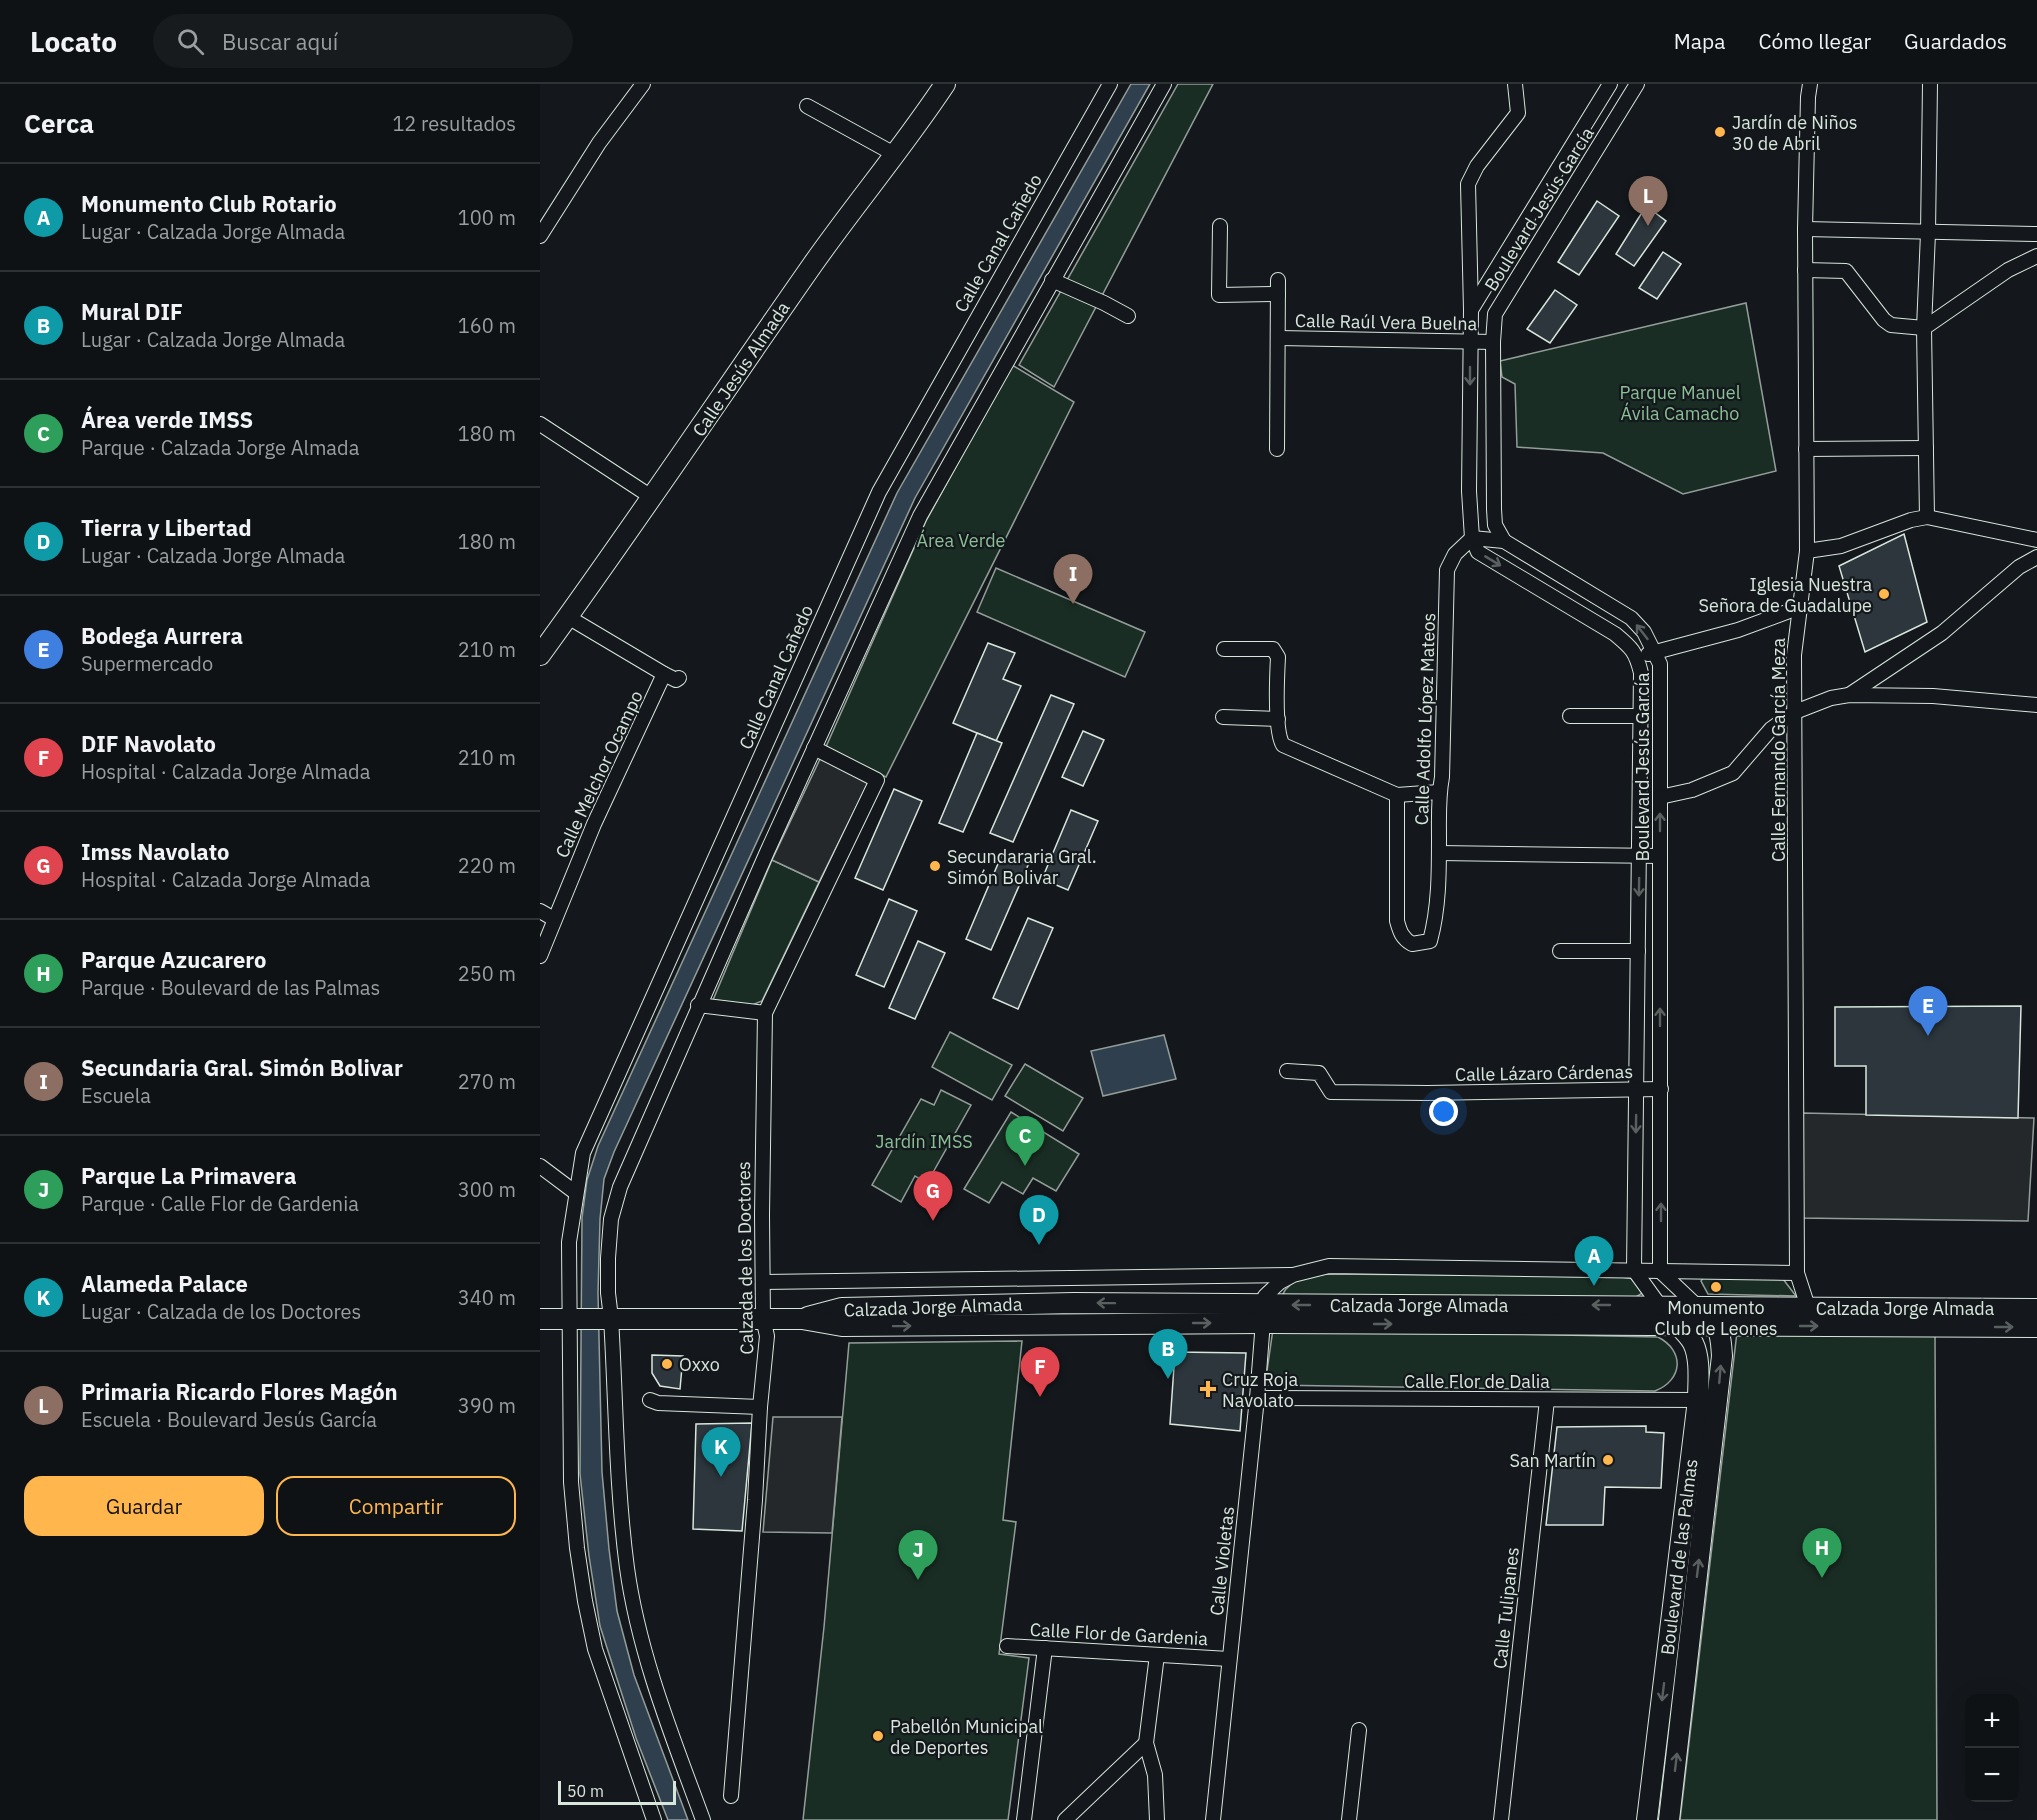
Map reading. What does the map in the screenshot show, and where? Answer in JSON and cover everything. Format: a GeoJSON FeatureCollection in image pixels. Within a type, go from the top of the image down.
{"type":"FeatureCollection","features":[{"type":"Feature","properties":{"kind":"street"},"geometry":{"type":"LineString","coordinates":[[540,236],[599,143],[643,84]]}},
{"type":"Feature","properties":{"kind":"street","name":"Calle Canal Cañedo"},"geometry":{"type":"LineString","coordinates":[[654,1820],[595,1649],[577,1548],[571,1482],[569,1242],[583,1153],[879,492],[1110,84]]}},
{"type":"Feature","properties":{"kind":"street"},"geometry":{"type":"LineString","coordinates":[[703,1820],[666,1719],[645,1652],[627,1568],[607,1318],[611,1219],[620,1187],[698,1005],[920,516],[1164,84]]}},
{"type":"Feature","properties":{"kind":"street"},"geometry":{"type":"LineString","coordinates":[[1471,310],[1468,184],[1477,166],[1518,113],[1515,84]]}},
{"type":"Feature","properties":{"kind":"street","name":"Boulevard Jesús García"},"geometry":{"type":"LineString","coordinates":[[1610,84],[1471,310],[1469,491],[1472,538],[1478,552],[1615,634],[1629,645],[1637,658],[1641,674],[1634,1270]]}},
{"type":"Feature","properties":{"kind":"street","name":"Boulevard Jesús García"},"geometry":{"type":"LineString","coordinates":[[1637,84],[1495,314],[1493,342],[1494,509],[1495,525],[1504,541],[1630,618],[1644,632],[1660,664],[1660,1271]]}},
{"type":"Feature","properties":{"kind":"street","name":"Calle Fernando García Meza"},"geometry":{"type":"LineString","coordinates":[[1808,1307],[1797,1273],[1794,655],[1807,551],[1805,229],[1810,84]]}},
{"type":"Feature","properties":{"kind":"street"},"geometry":{"type":"LineString","coordinates":[[1927,517],[1924,328],[1930,84]]}},
{"type":"Feature","properties":{"kind":"street","name":"Calle Jesús Almada"},"geometry":{"type":"LineString","coordinates":[[540,655],[653,498],[815,261],[896,155],[939,86]]}},
{"type":"Feature","properties":{"kind":"street"},"geometry":{"type":"LineString","coordinates":[[807,106],[896,155]]}},
{"type":"Feature","properties":{"kind":"street"},"geometry":{"type":"LineString","coordinates":[[1220,226],[1219,295],[1278,287],[1277,450]]}},
{"type":"Feature","properties":{"kind":"street"},"geometry":{"type":"LineString","coordinates":[[1805,229],[2037,234]]}},
{"type":"Feature","properties":{"kind":"street"},"geometry":{"type":"LineString","coordinates":[[1805,270],[1846,272],[1884,320],[1892,325],[1924,328],[2008,270],[2037,256]]}},
{"type":"Feature","properties":{"kind":"street"},"geometry":{"type":"LineString","coordinates":[[1052,280],[1128,316]]}},
{"type":"Feature","properties":{"kind":"street","name":"Calle Raúl Vera Buelna"},"geometry":{"type":"LineString","coordinates":[[1279,338],[1493,342]]}},
{"type":"Feature","properties":{"kind":"street"},"geometry":{"type":"LineString","coordinates":[[540,424],[653,498]]}},
{"type":"Feature","properties":{"kind":"street"},"geometry":{"type":"LineString","coordinates":[[1806,448],[1926,448]]}},
{"type":"Feature","properties":{"kind":"street"},"geometry":{"type":"LineString","coordinates":[[1807,551],[1841,546],[1911,520],[1927,517],[2037,540]]}},
{"type":"Feature","properties":{"kind":"street"},"geometry":{"type":"LineString","coordinates":[[1472,538],[1504,541]]}},
{"type":"Feature","properties":{"kind":"street","name":"Calle Adolfo López Mateos"},"geometry":{"type":"LineString","coordinates":[[1397,795],[1397,921],[1405,940],[1412,944],[1430,941],[1436,923],[1448,570],[1455,554],[1472,538]]}},
{"type":"Feature","properties":{"kind":"street"},"geometry":{"type":"LineString","coordinates":[[1849,695],[1942,633],[2019,567],[2037,557]]}},
{"type":"Feature","properties":{"kind":"street"},"geometry":{"type":"LineString","coordinates":[[1637,658],[1655,651],[1738,630],[1800,608]]}},
{"type":"Feature","properties":{"kind":"street"},"geometry":{"type":"LineString","coordinates":[[568,617],[664,674],[676,680],[679,678]]}},
{"type":"Feature","properties":{"kind":"street"},"geometry":{"type":"LineString","coordinates":[[1224,649],[1273,649],[1278,657],[1278,719],[1280,740],[1284,745],[1397,795],[1439,792]]}},
{"type":"Feature","properties":{"kind":"street","name":"Calle Melchor Ocampo"},"geometry":{"type":"LineString","coordinates":[[540,956],[594,824],[664,674]]}},
{"type":"Feature","properties":{"kind":"street"},"geometry":{"type":"LineString","coordinates":[[1660,797],[1692,790],[1733,773],[1770,729],[1795,712],[1831,698],[1849,695],[1933,696],[2037,705]]}},
{"type":"Feature","properties":{"kind":"street"},"geometry":{"type":"LineString","coordinates":[[1570,716],[1640,716]]}},
{"type":"Feature","properties":{"kind":"street"},"geometry":{"type":"LineString","coordinates":[[1222,717],[1278,719]]}},
{"type":"Feature","properties":{"kind":"street","name":"Calzada de los Doctores"},"geometry":{"type":"LineString","coordinates":[[731,1796],[767,1336],[763,1318],[762,1161],[765,1013],[877,780],[814,748]]}},
{"type":"Feature","properties":{"kind":"street"},"geometry":{"type":"LineString","coordinates":[[1439,854],[1660,856]]}},
{"type":"Feature","properties":{"kind":"street"},"geometry":{"type":"LineString","coordinates":[[540,911],[554,919]]}},
{"type":"Feature","properties":{"kind":"street"},"geometry":{"type":"LineString","coordinates":[[1560,951],[1638,951]]}},
{"type":"Feature","properties":{"kind":"street"},"geometry":{"type":"LineString","coordinates":[[698,1005],[765,1013]]}},
{"type":"Feature","properties":{"kind":"street","name":"Calle Lázaro Cárdenas"},"geometry":{"type":"LineString","coordinates":[[1287,1071],[1319,1073],[1331,1092],[1428,1093],[1661,1089]]}},
{"type":"Feature","properties":{"kind":"street"},"geometry":{"type":"LineString","coordinates":[[540,1166],[576,1193]]}},
{"type":"Feature","properties":{"kind":"street"},"geometry":{"type":"LineString","coordinates":[[763,1282],[1293,1275],[1329,1266],[1364,1265],[1518,1270],[1797,1273]]}},
{"type":"Feature","properties":{"kind":"street"},"geometry":{"type":"LineString","coordinates":[[1634,1270],[1660,1306]]}},
{"type":"Feature","properties":{"kind":"street"},"geometry":{"type":"LineString","coordinates":[[1660,1271],[1717,1327]]}},
{"type":"Feature","properties":{"kind":"street"},"geometry":{"type":"LineString","coordinates":[[1262,1314],[1265,1296],[1280,1282],[1293,1275]]}},
{"type":"Feature","properties":{"kind":"street","name":"Calzada Jorge Almada"},"geometry":{"type":"LineString","coordinates":[[571,1318],[802,1319],[842,1326],[1660,1306],[2037,1309]]}},
{"type":"Feature","properties":{"kind":"street","name":"Boulevard de las Palmas"},"geometry":{"type":"LineString","coordinates":[[1647,1820],[1698,1400],[1697,1359],[1692,1342],[1660,1306]]}},
{"type":"Feature","properties":{"kind":"street","name":"Calzada Jorge Almada"},"geometry":{"type":"LineString","coordinates":[[1262,1314],[1717,1327],[2037,1327]]}},
{"type":"Feature","properties":{"kind":"street","name":"Calle Violetas"},"geometry":{"type":"LineString","coordinates":[[1213,1820],[1257,1398],[1262,1314]]}},
{"type":"Feature","properties":{"kind":"street"},"geometry":{"type":"LineString","coordinates":[[540,1319],[571,1318]]}},
{"type":"Feature","properties":{"kind":"street","name":"Boulevard de las Palmas"},"geometry":{"type":"LineString","coordinates":[[1669,1820],[1717,1414],[1722,1356],[1721,1339],[1717,1327]]}},
{"type":"Feature","properties":{"kind":"street","name":"Calle Flor de Dalia"},"geometry":{"type":"LineString","coordinates":[[1257,1398],[1698,1400]]}},
{"type":"Feature","properties":{"kind":"street"},"geometry":{"type":"LineString","coordinates":[[650,1400],[760,1407]]}},
{"type":"Feature","properties":{"kind":"street","name":"Calle Tulipanes"},"geometry":{"type":"LineString","coordinates":[[1501,1820],[1547,1400]]}},
{"type":"Feature","properties":{"kind":"street","name":"Calle Flor de Gardenia"},"geometry":{"type":"LineString","coordinates":[[1007,1646],[1229,1659]]}},
{"type":"Feature","properties":{"kind":"street"},"geometry":{"type":"LineString","coordinates":[[1024,1820],[1045,1648]]}},
{"type":"Feature","properties":{"kind":"street"},"geometry":{"type":"LineString","coordinates":[[1157,1655],[1146,1743],[1155,1775],[1157,1820]]}},
{"type":"Feature","properties":{"kind":"street"},"geometry":{"type":"LineString","coordinates":[[1349,1820],[1359,1730]]}},
{"type":"Feature","properties":{"kind":"street"},"geometry":{"type":"LineString","coordinates":[[1065,1820],[1146,1743]]}},
{"type":"Feature","properties":{"kind":"green space"},"geometry":{"type":"Polygon","coordinates":[[[1178,84],[1213,84],[1054,387],[1019,365],[1178,84]]]}},
{"type":"Feature","properties":{"kind":"green space","name":"Parque Manuel Ávila Camacho"},"geometry":{"type":"Polygon","coordinates":[[[1746,303],[1776,471],[1683,494],[1603,453],[1517,447],[1515,384],[1502,377],[1500,361],[1746,303]]]}},
{"type":"Feature","properties":{"kind":"green space","name":"Área Verde"},"geometry":{"type":"Polygon","coordinates":[[[1012,365],[1074,402],[886,777],[825,749],[926,521],[1012,365]]]}},
{"type":"Feature","properties":{"kind":"green space"},"geometry":{"type":"Polygon","coordinates":[[[996,568],[1145,632],[1125,677],[977,612],[996,568]]]}},
{"type":"Feature","properties":{"kind":"green space"},"geometry":{"type":"Polygon","coordinates":[[[772,860],[819,882],[762,1001],[752,1005],[713,1000],[772,860]]]}},
{"type":"Feature","properties":{"kind":"green space"},"geometry":{"type":"Polygon","coordinates":[[[950,1032],[1012,1065],[992,1100],[932,1067],[950,1032]]]}},
{"type":"Feature","properties":{"kind":"green space"},"geometry":{"type":"Polygon","coordinates":[[[1025,1064],[1083,1098],[1063,1131],[1005,1096],[1025,1064]]]}},
{"type":"Feature","properties":{"kind":"green space","name":"Jardín IMSS"},"geometry":{"type":"Polygon","coordinates":[[[941,1090],[971,1105],[927,1183],[915,1176],[901,1202],[872,1185],[921,1099],[934,1105],[941,1090]]]}},
{"type":"Feature","properties":{"kind":"green space"},"geometry":{"type":"Polygon","coordinates":[[[1011,1112],[1079,1154],[1056,1191],[1033,1178],[1023,1194],[1002,1182],[989,1203],[964,1189],[1011,1112]]]}},
{"type":"Feature","properties":{"kind":"green space"},"geometry":{"type":"Polygon","coordinates":[[[1326,1274],[1614,1276],[1635,1279],[1644,1292],[1636,1297],[1281,1301],[1287,1288],[1298,1280],[1326,1274]]]}},
{"type":"Feature","properties":{"kind":"green space"},"geometry":{"type":"Polygon","coordinates":[[[1704,1277],[1783,1279],[1796,1296],[1708,1294],[1701,1281],[1704,1277]]]}},
{"type":"Feature","properties":{"kind":"green space"},"geometry":{"type":"Polygon","coordinates":[[[1273,1329],[1658,1337],[1673,1350],[1677,1365],[1671,1380],[1655,1391],[1265,1385],[1273,1329]]]}},
{"type":"Feature","properties":{"kind":"green space"},"geometry":{"type":"Polygon","coordinates":[[[1737,1332],[1935,1335],[1937,1820],[1680,1820],[1737,1332]]]}},
{"type":"Feature","properties":{"kind":"green space"},"geometry":{"type":"Polygon","coordinates":[[[1022,1341],[1003,1520],[1016,1522],[999,1654],[1029,1658],[1008,1820],[803,1820],[824,1627],[849,1343],[1022,1341]]]}},
{"type":"Feature","properties":{"kind":"shaded area"},"geometry":{"type":"Polygon","coordinates":[[[821,757],[869,781],[819,882],[772,860],[821,757]]]}},
{"type":"Feature","properties":{"kind":"shaded area"},"geometry":{"type":"Polygon","coordinates":[[[1802,1113],[2034,1118],[2028,1221],[1799,1218],[1802,1113]]]}},
{"type":"Feature","properties":{"kind":"shaded area"},"geometry":{"type":"Polygon","coordinates":[[[773,1417],[842,1417],[832,1533],[763,1532],[773,1417]]]}},
{"type":"Feature","properties":{"kind":"water"},"geometry":{"type":"Polygon","coordinates":[[[1131,84],[1150,84],[915,498],[614,1152],[604,1179],[600,1219],[598,1293],[602,1472],[609,1549],[617,1611],[634,1675],[688,1820],[668,1820],[636,1738],[600,1626],[589,1556],[580,1474],[582,1218],[587,1180],[598,1146],[897,493],[1131,84]]]}},
{"type":"Feature","properties":{"kind":"water"},"geometry":{"type":"Polygon","coordinates":[[[1164,1035],[1176,1079],[1103,1096],[1091,1051],[1164,1035]]]}},
{"type":"Feature","properties":{"kind":"building"},"geometry":{"type":"Polygon","coordinates":[[[1597,201],[1619,216],[1579,275],[1558,262],[1597,201]]]}},
{"type":"Feature","properties":{"kind":"building"},"geometry":{"type":"Polygon","coordinates":[[[1646,206],[1666,221],[1634,266],[1616,254],[1646,206]]]}},
{"type":"Feature","properties":{"kind":"building"},"geometry":{"type":"Polygon","coordinates":[[[1663,252],[1681,264],[1657,299],[1639,288],[1663,252]]]}},
{"type":"Feature","properties":{"kind":"building"},"geometry":{"type":"Polygon","coordinates":[[[1555,290],[1577,305],[1550,343],[1527,329],[1555,290]]]}},
{"type":"Feature","properties":{"kind":"building","name":"Iglesia Nuestra Señora de Guadalupe"},"geometry":{"type":"Polygon","coordinates":[[[1904,534],[1927,622],[1865,652],[1839,566],[1904,534]]]}},
{"type":"Feature","properties":{"kind":"building"},"geometry":{"type":"Polygon","coordinates":[[[988,643],[1015,653],[1003,679],[1021,686],[996,741],[953,723],[988,643]]]}},
{"type":"Feature","properties":{"kind":"building"},"geometry":{"type":"Polygon","coordinates":[[[1051,695],[1074,704],[1013,842],[990,833],[1051,695]]]}},
{"type":"Feature","properties":{"kind":"building"},"geometry":{"type":"Polygon","coordinates":[[[1083,731],[1104,740],[1083,786],[1062,777],[1083,731]]]}},
{"type":"Feature","properties":{"kind":"building"},"geometry":{"type":"Polygon","coordinates":[[[977,733],[1002,743],[963,832],[939,823],[977,733]]]}},
{"type":"Feature","properties":{"kind":"building"},"geometry":{"type":"Polygon","coordinates":[[[894,789],[922,801],[883,890],[855,878],[894,789]]]}},
{"type":"Feature","properties":{"kind":"building"},"geometry":{"type":"Polygon","coordinates":[[[1071,810],[1098,821],[1068,890],[1042,879],[1071,810]]]}},
{"type":"Feature","properties":{"kind":"building"},"geometry":{"type":"Polygon","coordinates":[[[1003,852],[1029,863],[991,950],[966,939],[1003,852]]]}},
{"type":"Feature","properties":{"kind":"building"},"geometry":{"type":"Polygon","coordinates":[[[889,899],[917,911],[884,987],[856,975],[889,899]]]}},
{"type":"Feature","properties":{"kind":"building"},"geometry":{"type":"Polygon","coordinates":[[[1028,918],[1053,928],[1018,1009],[993,998],[1028,918]]]}},
{"type":"Feature","properties":{"kind":"building"},"geometry":{"type":"Polygon","coordinates":[[[918,941],[945,953],[915,1019],[889,1008],[918,941]]]}},
{"type":"Feature","properties":{"kind":"building"},"geometry":{"type":"Polygon","coordinates":[[[2021,1006],[2018,1118],[1866,1115],[1866,1066],[1835,1066],[1835,1007],[2021,1006]]]}},
{"type":"Feature","properties":{"kind":"building","name":"Cruz Roja Navolato"},"geometry":{"type":"Polygon","coordinates":[[[1175,1352],[1246,1353],[1240,1431],[1170,1424],[1175,1352]]]}},
{"type":"Feature","properties":{"kind":"building","name":"Oxxo"},"geometry":{"type":"Polygon","coordinates":[[[652,1355],[683,1356],[680,1389],[660,1386],[652,1373],[652,1355]]]}},
{"type":"Feature","properties":{"kind":"building"},"geometry":{"type":"Polygon","coordinates":[[[752,1423],[742,1531],[693,1529],[696,1424],[752,1423]]]}},
{"type":"Feature","properties":{"kind":"building","name":"San Martín"},"geometry":{"type":"Polygon","coordinates":[[[1646,1426],[1646,1432],[1664,1433],[1661,1488],[1605,1487],[1603,1525],[1546,1525],[1557,1427],[1646,1426]]]}},
{"type":"Feature","properties":{"kind":"place","name":"Jardín de Niños 30 de Abril"},"geometry":{"type":"Point","coordinates":[1720,132]}},
{"type":"Feature","properties":{"kind":"place","name":"Primaria Ricardo Flores Magón"},"geometry":{"type":"Point","coordinates":[1648,226]}},
{"type":"Feature","properties":{"kind":"place","name":"Iglesia Nuestra Señora de Guadalupe"},"geometry":{"type":"Point","coordinates":[1884,594]}},
{"type":"Feature","properties":{"kind":"place","name":"Secundaria Gral. Simón Bolivar"},"geometry":{"type":"Point","coordinates":[1073,604]}},
{"type":"Feature","properties":{"kind":"place","name":"Secundararia Gral. Simón Bolivar"},"geometry":{"type":"Point","coordinates":[935,866]}},
{"type":"Feature","properties":{"kind":"place","name":"Bodega Aurrera"},"geometry":{"type":"Point","coordinates":[1928,1036]}},
{"type":"Feature","properties":{"kind":"place","name":"Área verde IMSS"},"geometry":{"type":"Point","coordinates":[1025,1166]}},
{"type":"Feature","properties":{"kind":"place","name":"Imss Navolato"},"geometry":{"type":"Point","coordinates":[933,1221]}},
{"type":"Feature","properties":{"kind":"place","name":"Tierra y Libertad"},"geometry":{"type":"Point","coordinates":[1039,1245]}},
{"type":"Feature","properties":{"kind":"place","name":"Monumento Club Rotario"},"geometry":{"type":"Point","coordinates":[1594,1286]}},
{"type":"Feature","properties":{"kind":"place","name":"Monumento Club de Leones"},"geometry":{"type":"Point","coordinates":[1716,1287]}},
{"type":"Feature","properties":{"kind":"place","name":"Oxxo"},"geometry":{"type":"Point","coordinates":[667,1364]}},
{"type":"Feature","properties":{"kind":"place","name":"Mural DIF"},"geometry":{"type":"Point","coordinates":[1168,1379]}},
{"type":"Feature","properties":{"kind":"place","name":"Cruz Roja Navolato"},"geometry":{"type":"Point","coordinates":[1208,1389]}},
{"type":"Feature","properties":{"kind":"place","name":"DIF Navolato"},"geometry":{"type":"Point","coordinates":[1040,1397]}},
{"type":"Feature","properties":{"kind":"place","name":"San Martín"},"geometry":{"type":"Point","coordinates":[1608,1460]}},
{"type":"Feature","properties":{"kind":"place","name":"Alameda Palace"},"geometry":{"type":"Point","coordinates":[721,1477]}},
{"type":"Feature","properties":{"kind":"place","name":"Parque Azucarero"},"geometry":{"type":"Point","coordinates":[1822,1578]}},
{"type":"Feature","properties":{"kind":"place","name":"Parque La Primavera"},"geometry":{"type":"Point","coordinates":[918,1580]}},
{"type":"Feature","properties":{"kind":"place","name":"Pabellón Municipal de Deportes"},"geometry":{"type":"Point","coordinates":[878,1736]}}]}
